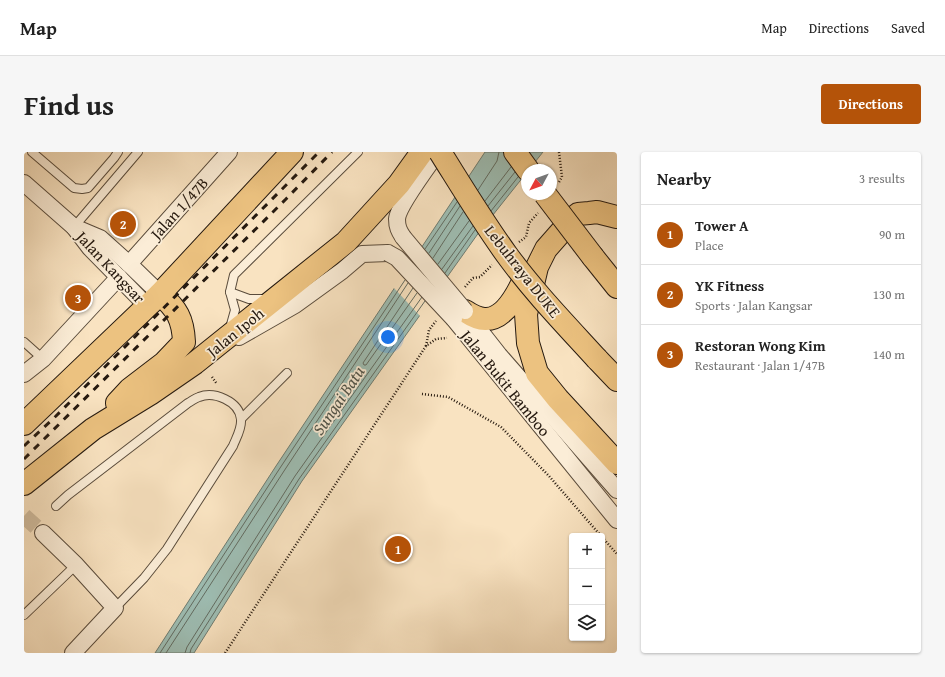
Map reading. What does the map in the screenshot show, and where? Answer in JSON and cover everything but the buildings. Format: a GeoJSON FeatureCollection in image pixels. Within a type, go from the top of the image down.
{"type":"FeatureCollection","features":[{"type":"Feature","properties":{"kind":"main road"},"geometry":{"type":"LineString","coordinates":[[24,424],[154,300],[292,152]]}},
{"type":"Feature","properties":{"kind":"main road","name":"Jalan Ipoh"},"geometry":{"type":"LineString","coordinates":[[24,484],[93,429],[150,394],[195,363],[346,242],[399,184],[422,152]]}},
{"type":"Feature","properties":{"kind":"main road","name":"Lebuhraya DUKE"},"geometry":{"type":"LineString","coordinates":[[439,152],[507,255],[537,292],[617,380]]}},
{"type":"Feature","properties":{"kind":"main road"},"geometry":{"type":"LineString","coordinates":[[515,152],[524,164]]}},
{"type":"Feature","properties":{"kind":"main road"},"geometry":{"type":"LineString","coordinates":[[550,200],[617,287]]}},
{"type":"Feature","properties":{"kind":"main road"},"geometry":{"type":"LineString","coordinates":[[460,315],[486,319],[499,315],[518,293],[539,246],[550,232],[564,220],[578,214],[597,212],[617,217]]}},
{"type":"Feature","properties":{"kind":"main road"},"geometry":{"type":"LineString","coordinates":[[578,214],[558,234],[546,249],[537,267],[526,314],[528,343],[537,373],[558,399],[617,463]]}},
{"type":"Feature","properties":{"kind":"main road"},"geometry":{"type":"LineString","coordinates":[[93,429],[130,389],[164,363],[184,342],[183,326],[173,306],[154,300]]}},
{"type":"Feature","properties":{"kind":"main road"},"geometry":{"type":"LineString","coordinates":[[526,314],[528,334],[541,366],[568,400],[617,449]]}},
{"type":"Feature","properties":{"kind":"street","name":"Jalan 1/47B"},"geometry":{"type":"LineString","coordinates":[[129,264],[229,152]]}},
{"type":"Feature","properties":{"kind":"street","name":"Jalan Bukit Bamboo"},"geometry":{"type":"LineString","coordinates":[[439,152],[410,192],[397,218],[397,228],[460,315],[617,520]]}},
{"type":"Feature","properties":{"kind":"street","name":"Jalan Kangsar"},"geometry":{"type":"LineString","coordinates":[[25,187],[74,227],[90,248],[119,276],[154,300]]}},
{"type":"Feature","properties":{"kind":"street","name":"Jalan Kangsar"},"geometry":{"type":"LineString","coordinates":[[74,227],[100,238],[129,264],[154,300]]}},
{"type":"Feature","properties":{"kind":"street","name":"Jalan Bukit Bamboo"},"geometry":{"type":"LineString","coordinates":[[220,343],[242,335],[295,305],[342,271],[362,254],[388,253],[397,258],[460,315],[499,355],[617,490]]}},
{"type":"Feature","properties":{"kind":"street"},"geometry":{"type":"LineString","coordinates":[[24,374],[44,360],[119,276]]}},
{"type":"Feature","properties":{"kind":"street"},"geometry":{"type":"LineString","coordinates":[[50,538],[115,608],[73,653]]}},
{"type":"Feature","properties":{"kind":"lane"},"geometry":{"type":"LineString","coordinates":[[32,152],[74,188],[82,189],[88,188],[118,152]]}},
{"type":"Feature","properties":{"kind":"lane"},"geometry":{"type":"LineString","coordinates":[[74,227],[138,152]]}},
{"type":"Feature","properties":{"kind":"lane"},"geometry":{"type":"LineString","coordinates":[[220,343],[235,310],[230,292],[234,275],[358,152]]}},
{"type":"Feature","properties":{"kind":"lane"},"geometry":{"type":"LineString","coordinates":[[230,292],[249,300],[276,299]]}},
{"type":"Feature","properties":{"kind":"lane"},"geometry":{"type":"LineString","coordinates":[[24,342],[44,360]]}},
{"type":"Feature","properties":{"kind":"lane"},"geometry":{"type":"LineString","coordinates":[[241,419],[287,373]]}},
{"type":"Feature","properties":{"kind":"lane"},"geometry":{"type":"LineString","coordinates":[[56,506],[73,491],[199,396],[214,395],[230,402],[236,408],[241,419],[239,433],[233,446],[167,549],[144,578],[115,608]]}},
{"type":"Feature","properties":{"kind":"lane"},"geometry":{"type":"LineString","coordinates":[[24,616],[76,565]]}},
{"type":"Feature","properties":{"kind":"path"},"geometry":{"type":"LineString","coordinates":[[225,653],[426,346],[436,339],[447,338]]}},
{"type":"Feature","properties":{"kind":"path"},"geometry":{"type":"LineString","coordinates":[[212,378],[216,383]]}},
{"type":"Feature","properties":{"kind":"path"},"geometry":{"type":"LineString","coordinates":[[422,394],[448,397],[500,427],[549,476],[598,533]]}},
{"type":"Feature","properties":{"kind":"path"},"geometry":{"type":"LineString","coordinates":[[605,541],[617,554]]}},
{"type":"Feature","properties":{"kind":"water","name":"Sungai Batu"},"geometry":{"type":"Polygon","coordinates":[[[485,152],[543,152],[533,164],[521,164],[521,180],[477,235],[302,481],[194,653],[155,653],[276,466],[485,152]]]}},
{"type":"Feature","properties":{"kind":"pier"},"geometry":{"type":"Polygon","coordinates":[[[418,249],[446,281],[421,317],[393,287],[418,249]]]}},
{"type":"Feature","properties":{"kind":"tunnel"},"geometry":{"type":"LineString","coordinates":[[24,516],[43,533]]}},
{"type":"Feature","properties":{"kind":"railway"},"geometry":{"type":"LineString","coordinates":[[24,446],[56,416],[319,152]]}},
{"type":"Feature","properties":{"kind":"railway"},"geometry":{"type":"LineString","coordinates":[[24,459],[332,152]]}},
{"type":"Feature","properties":{"kind":"place","name":"YK Fitness"},"geometry":{"type":"Point","coordinates":[123,224]}},
{"type":"Feature","properties":{"kind":"place","name":"Restoran Wong Kim"},"geometry":{"type":"Point","coordinates":[78,298]}},
{"type":"Feature","properties":{"kind":"place","name":"Tower A"},"geometry":{"type":"Point","coordinates":[398,549]}}]}
